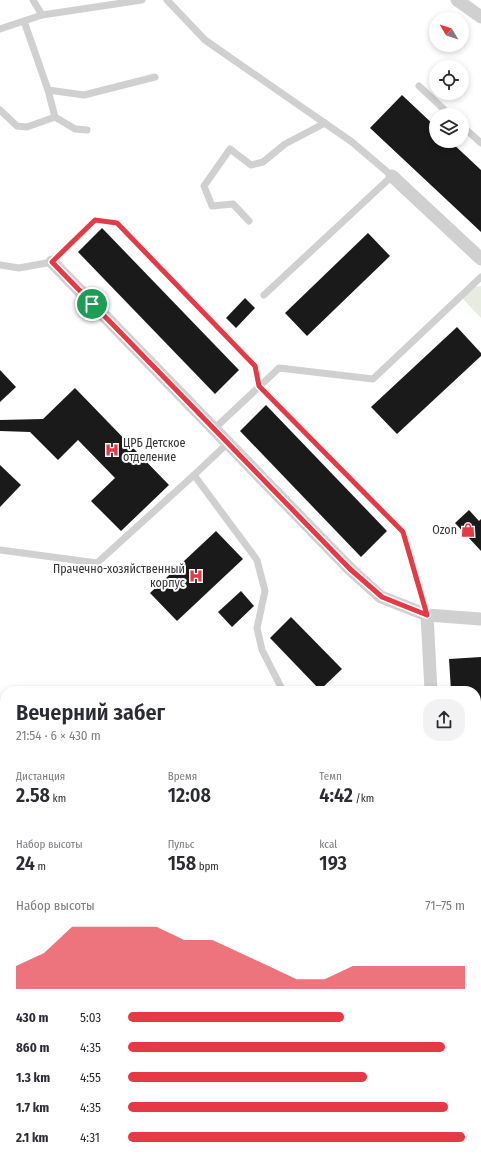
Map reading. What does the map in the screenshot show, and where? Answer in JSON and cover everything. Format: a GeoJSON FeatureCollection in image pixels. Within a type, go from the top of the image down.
{"type":"FeatureCollection","features":[{"type":"Feature","properties":{"kind":"street"},"geometry":{"type":"LineString","coordinates":[[457,0],[481,17]]}},
{"type":"Feature","properties":{"kind":"street"},"geometry":{"type":"LineString","coordinates":[[392,176],[481,259]]}},
{"type":"Feature","properties":{"kind":"street"},"geometry":{"type":"LineString","coordinates":[[52,262],[350,569],[382,597],[427,615],[481,619]]}},
{"type":"Feature","properties":{"kind":"street"},"geometry":{"type":"LineString","coordinates":[[427,615],[431,686]]}},
{"type":"Feature","properties":{"kind":"lane"},"geometry":{"type":"LineString","coordinates":[[33,0],[42,15]]}},
{"type":"Feature","properties":{"kind":"lane"},"geometry":{"type":"LineString","coordinates":[[0,29],[42,15],[142,0]]}},
{"type":"Feature","properties":{"kind":"lane"},"geometry":{"type":"LineString","coordinates":[[167,0],[205,40],[352,142],[392,176],[264,295]]}},
{"type":"Feature","properties":{"kind":"lane"},"geometry":{"type":"LineString","coordinates":[[24,21],[48,90],[55,117],[75,129],[87,130]]}},
{"type":"Feature","properties":{"kind":"lane"},"geometry":{"type":"LineString","coordinates":[[48,90],[84,95],[155,77]]}},
{"type":"Feature","properties":{"kind":"lane"},"geometry":{"type":"LineString","coordinates":[[419,86],[443,108]]}},
{"type":"Feature","properties":{"kind":"lane"},"geometry":{"type":"LineString","coordinates":[[0,110],[17,126],[27,127],[55,117]]}},
{"type":"Feature","properties":{"kind":"lane"},"geometry":{"type":"LineString","coordinates":[[249,222],[233,204],[212,206],[204,186],[230,149],[251,165],[263,162],[285,144],[325,123]]}},
{"type":"Feature","properties":{"kind":"lane"},"geometry":{"type":"LineString","coordinates":[[469,132],[481,143]]}},
{"type":"Feature","properties":{"kind":"lane"},"geometry":{"type":"LineString","coordinates":[[0,265],[20,268],[52,262],[95,220],[117,223],[255,366],[259,386],[403,532],[427,615]]}},
{"type":"Feature","properties":{"kind":"lane"},"geometry":{"type":"LineString","coordinates":[[214,429],[279,368],[373,379],[481,277]]}},
{"type":"Feature","properties":{"kind":"lane"},"geometry":{"type":"LineString","coordinates":[[0,550],[97,563],[228,443]]}},
{"type":"Feature","properties":{"kind":"lane"},"geometry":{"type":"LineString","coordinates":[[194,475],[257,560],[265,591],[257,628],[262,650],[280,686]]}},
{"type":"Feature","properties":{"kind":"shaded area"},"geometry":{"type":"Polygon","coordinates":[[[481,286],[481,318],[462,298],[475,287],[481,286]]]}},
{"type":"Feature","properties":{"kind":"building"},"geometry":{"type":"Polygon","coordinates":[[[402,95],[429,120],[429,148],[457,148],[481,170],[481,232],[370,128],[402,95]]]}},
{"type":"Feature","properties":{"kind":"building"},"geometry":{"type":"Polygon","coordinates":[[[102,228],[239,370],[215,394],[78,252],[102,228]]]}},
{"type":"Feature","properties":{"kind":"building"},"geometry":{"type":"Polygon","coordinates":[[[368,233],[390,256],[307,336],[285,313],[368,233]]]}},
{"type":"Feature","properties":{"kind":"building"},"geometry":{"type":"Polygon","coordinates":[[[245,298],[255,308],[236,328],[226,318],[245,298]]]}},
{"type":"Feature","properties":{"kind":"building"},"geometry":{"type":"Polygon","coordinates":[[[457,327],[481,353],[481,356],[397,434],[371,407],[457,327]]]}},
{"type":"Feature","properties":{"kind":"building"},"geometry":{"type":"Polygon","coordinates":[[[0,370],[16,387],[0,402],[0,370]]]}},
{"type":"Feature","properties":{"kind":"building","name":"ЦРБ Детское отделение"},"geometry":{"type":"Polygon","coordinates":[[[75,388],[169,485],[121,531],[91,501],[115,478],[78,440],[58,460],[30,432],[0,431],[0,420],[43,419],[75,388]]]}},
{"type":"Feature","properties":{"kind":"building"},"geometry":{"type":"Polygon","coordinates":[[[266,405],[387,531],[361,557],[240,431],[266,405]]]}},
{"type":"Feature","properties":{"kind":"building"},"geometry":{"type":"Polygon","coordinates":[[[0,465],[21,485],[0,507],[0,465]]]}},
{"type":"Feature","properties":{"kind":"building"},"geometry":{"type":"Polygon","coordinates":[[[469,510],[479,521],[481,519],[481,551],[455,523],[469,510]]]}},
{"type":"Feature","properties":{"kind":"building","name":"Прачечно-хозяйственный корпус"},"geometry":{"type":"Polygon","coordinates":[[[216,531],[243,559],[177,621],[150,593],[216,531]]]}},
{"type":"Feature","properties":{"kind":"building"},"geometry":{"type":"Polygon","coordinates":[[[241,591],[254,606],[232,627],[218,612],[241,591]]]}},
{"type":"Feature","properties":{"kind":"building"},"geometry":{"type":"Polygon","coordinates":[[[291,617],[342,669],[324,686],[316,686],[270,638],[291,617]]]}},
{"type":"Feature","properties":{"kind":"building"},"geometry":{"type":"Polygon","coordinates":[[[481,657],[481,686],[451,686],[449,659],[481,657]]]}},
{"type":"Feature","properties":{"kind":"place","name":"ЦРБ Детское отделение"},"geometry":{"type":"Point","coordinates":[112,450]}},
{"type":"Feature","properties":{"kind":"place","name":"Ozon"},"geometry":{"type":"Point","coordinates":[468,530]}},
{"type":"Feature","properties":{"kind":"place","name":"Прачечно-хозяйственный корпус"},"geometry":{"type":"Point","coordinates":[196,576]}},
{"type":"Feature","properties":{"kind":"route"},"geometry":{"type":"LineString","coordinates":[[95,220],[117,223],[255,366],[259,386],[403,532],[427,615],[382,597],[350,569],[92,304],[52,262],[95,220]]}}]}
